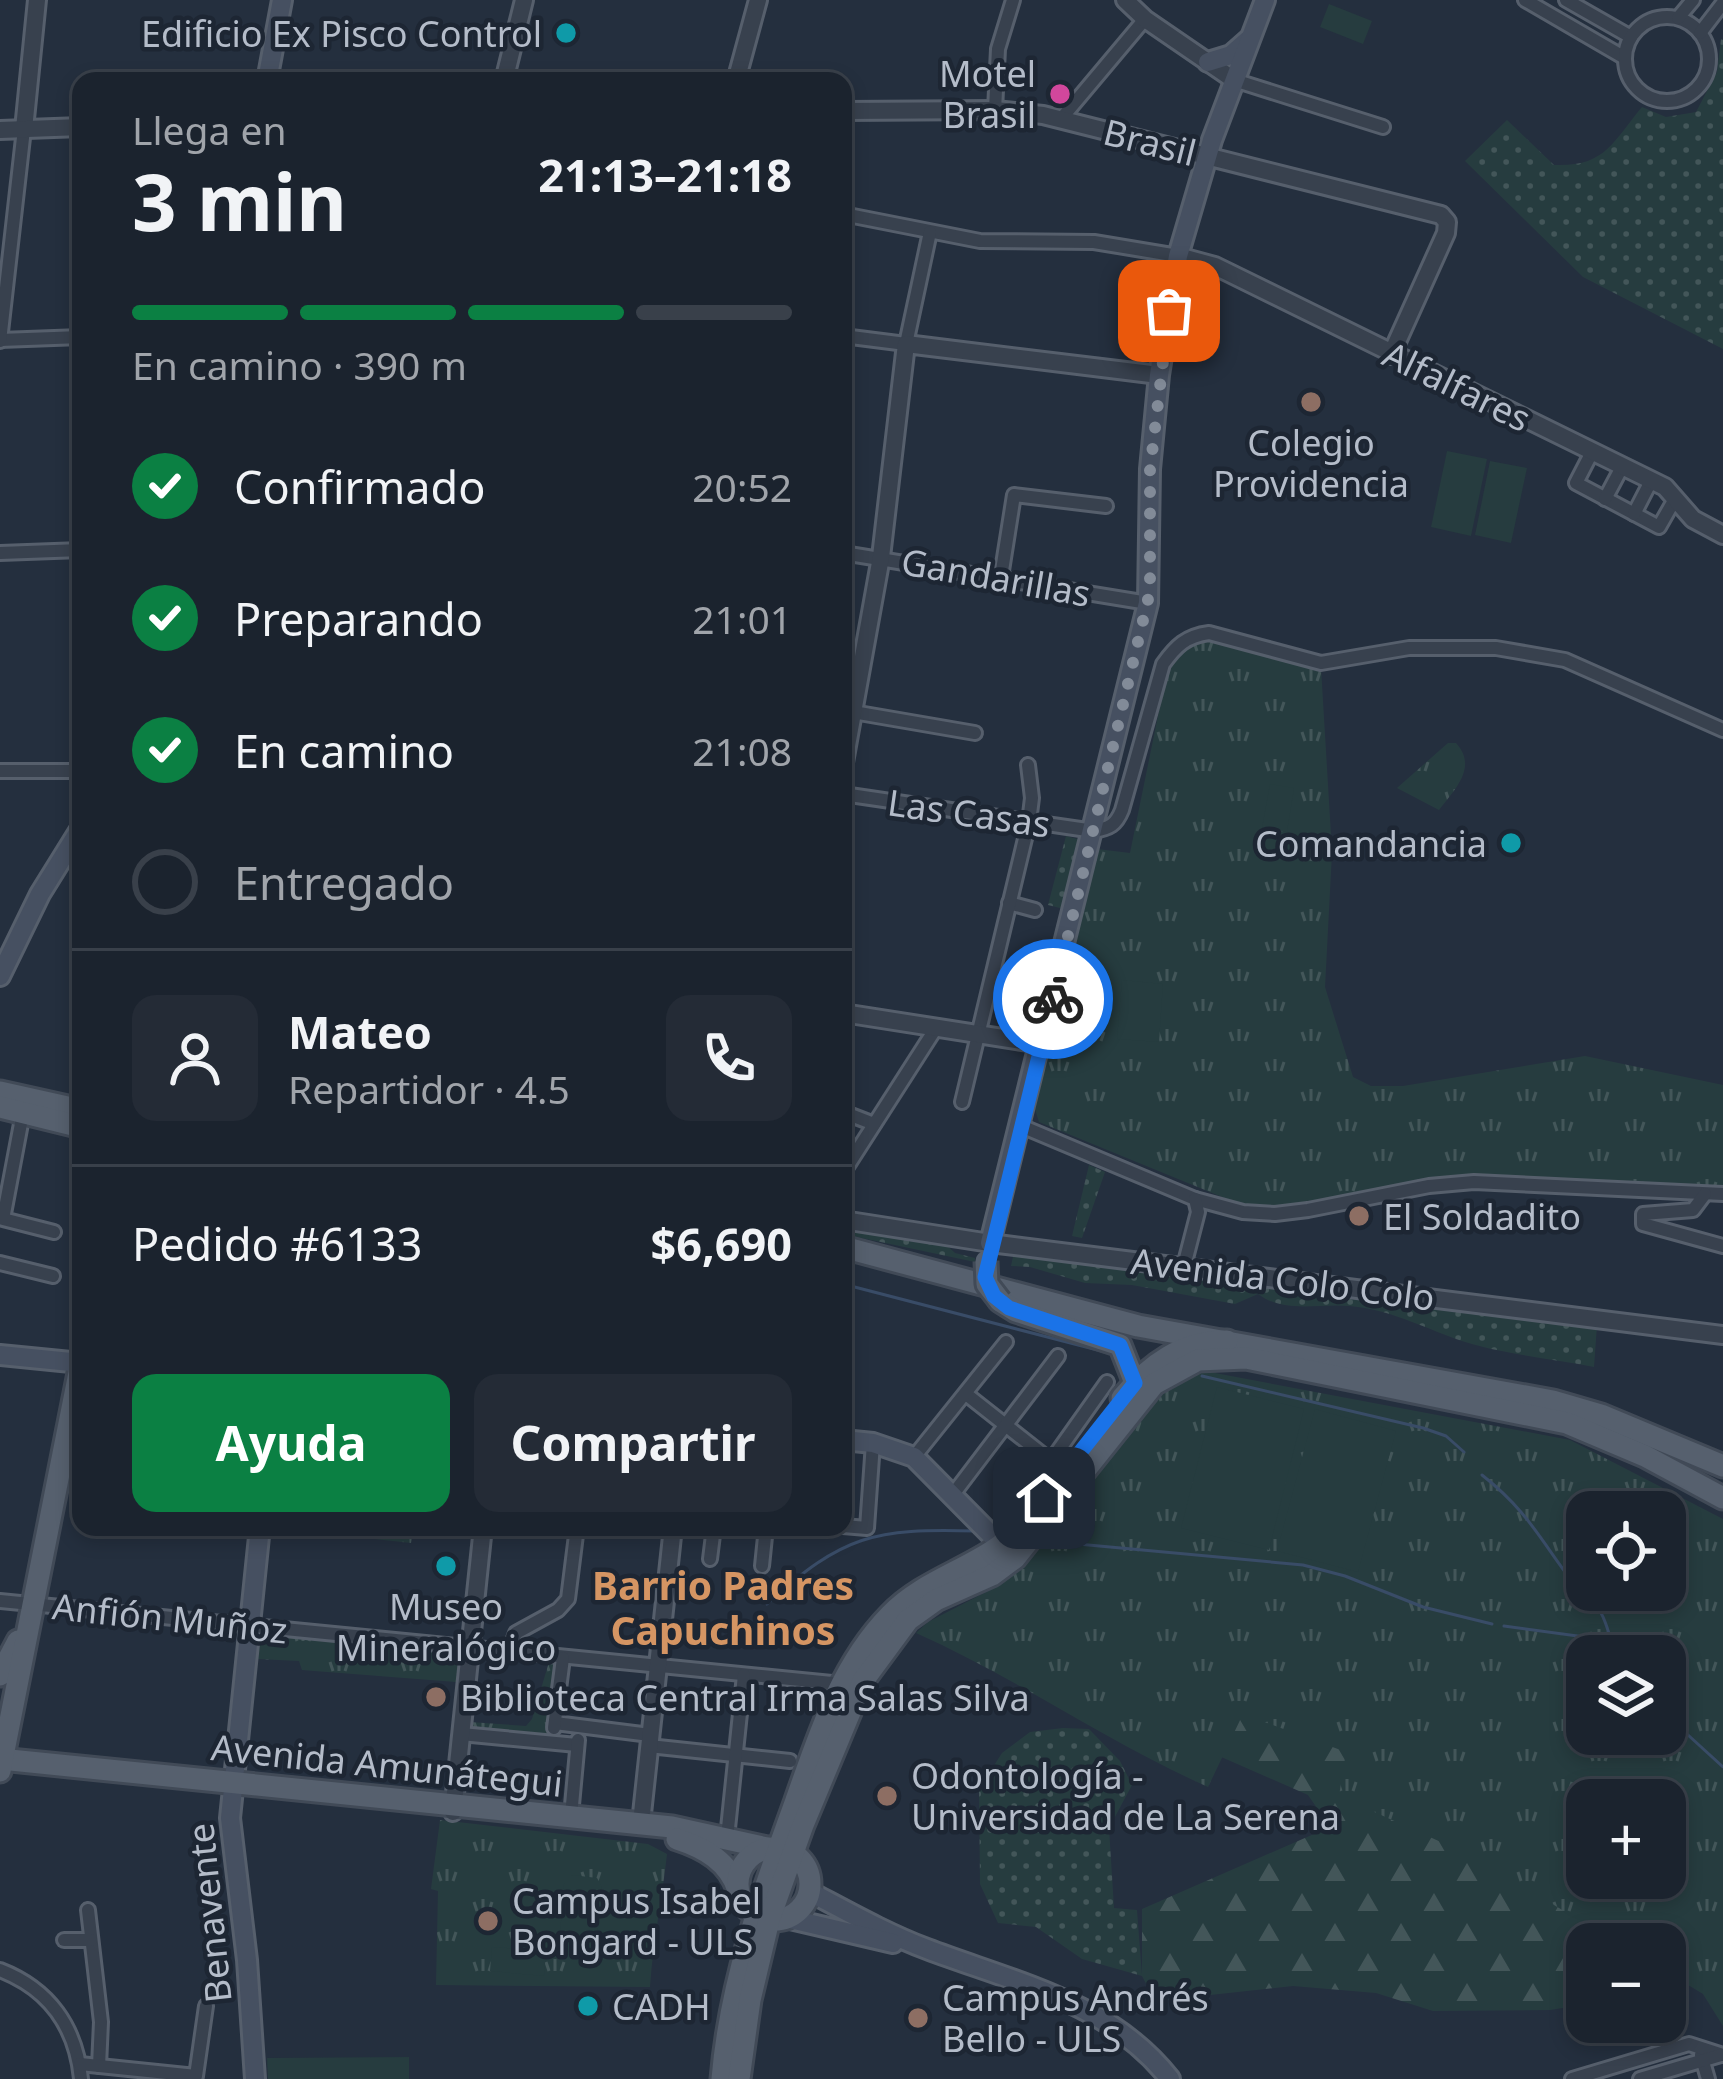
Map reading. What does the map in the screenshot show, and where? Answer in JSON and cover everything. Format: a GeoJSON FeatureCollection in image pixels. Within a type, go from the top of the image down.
{"type":"FeatureCollection","features":[{"type":"Feature","properties":{"kind":"main road"},"geometry":{"type":"LineString","coordinates":[[268,72],[281,0]]}},
{"type":"Feature","properties":{"kind":"main road"},"geometry":{"type":"LineString","coordinates":[[1135,1383],[1120,1345],[1016,1311],[1000,1301],[987,1284],[988,1252],[1148,603],[1150,470],[1178,256],[1188,212],[1268,0]]}},
{"type":"Feature","properties":{"kind":"main road"},"geometry":{"type":"LineString","coordinates":[[1237,82],[1268,0]]}},
{"type":"Feature","properties":{"kind":"main road"},"geometry":{"type":"LineString","coordinates":[[1208,62],[1231,55],[1253,30]]}},
{"type":"Feature","properties":{"kind":"main road"},"geometry":{"type":"LineString","coordinates":[[0,976],[40,894],[72,842]]}},
{"type":"Feature","properties":{"kind":"main road"},"geometry":{"type":"LineString","coordinates":[[0,1092],[72,1108]]}},
{"type":"Feature","properties":{"kind":"main road"},"geometry":{"type":"LineString","coordinates":[[0,1107],[72,1125]]}},
{"type":"Feature","properties":{"kind":"main road"},"geometry":{"type":"LineString","coordinates":[[852,1249],[1138,1326],[1553,1401],[1601,1415],[1723,1466]]}},
{"type":"Feature","properties":{"kind":"main road"},"geometry":{"type":"LineString","coordinates":[[1061,1324],[1138,1326]]}},
{"type":"Feature","properties":{"kind":"main road"},"geometry":{"type":"LineString","coordinates":[[738,1890],[744,1864],[780,1850],[879,1655],[921,1610],[992,1575],[1135,1383],[1160,1360],[1181,1349],[1227,1341]]}},
{"type":"Feature","properties":{"kind":"main road"},"geometry":{"type":"LineString","coordinates":[[0,1355],[72,1362]]}},
{"type":"Feature","properties":{"kind":"main road"},"geometry":{"type":"LineString","coordinates":[[739,2079],[780,1850],[822,1728],[870,1637],[908,1598],[1008,1553],[1139,1400],[1180,1366],[1215,1357],[1246,1358],[1535,1414],[1602,1436],[1723,1498]]}},
{"type":"Feature","properties":{"kind":"main road"},"geometry":{"type":"LineString","coordinates":[[1,1767],[72,1407]]}},
{"type":"Feature","properties":{"kind":"main road"},"geometry":{"type":"LineString","coordinates":[[852,1440],[914,1457],[1008,1553]]}},
{"type":"Feature","properties":{"kind":"main road","name":"Benavente"},"geometry":{"type":"LineString","coordinates":[[255,2079],[247,1960],[230,1844],[259,1536]]}},
{"type":"Feature","properties":{"kind":"main road"},"geometry":{"type":"LineString","coordinates":[[0,1675],[29,1615]]}},
{"type":"Feature","properties":{"kind":"main road","name":"Avenida Amunátegui"},"geometry":{"type":"LineString","coordinates":[[1,1767],[640,1823],[780,1850]]}},
{"type":"Feature","properties":{"kind":"main road","name":"Avenida Amunátegui"},"geometry":{"type":"LineString","coordinates":[[453,1807],[668,1836],[710,1854],[727,1868],[743,1904],[770,1918]]}},
{"type":"Feature","properties":{"kind":"main road"},"geometry":{"type":"LineString","coordinates":[[722,2079],[733,2002],[770,1918],[802,1908],[810,1892],[807,1867],[780,1850]]}},
{"type":"Feature","properties":{"kind":"main road"},"geometry":{"type":"LineString","coordinates":[[810,1892],[921,1947],[1082,2007],[1110,2022],[1170,2079]]}},
{"type":"Feature","properties":{"kind":"main road"},"geometry":{"type":"LineString","coordinates":[[770,1918],[921,1947]]}},
{"type":"Feature","properties":{"kind":"street"},"geometry":{"type":"LineString","coordinates":[[37,0],[0,340],[72,337]]}},
{"type":"Feature","properties":{"kind":"street"},"geometry":{"type":"LineString","coordinates":[[506,72],[524,0]]}},
{"type":"Feature","properties":{"kind":"street"},"geometry":{"type":"LineString","coordinates":[[738,72],[758,0]]}},
{"type":"Feature","properties":{"kind":"street"},"geometry":{"type":"LineString","coordinates":[[995,110],[998,50],[1013,0]]}},
{"type":"Feature","properties":{"kind":"street"},"geometry":{"type":"LineString","coordinates":[[1125,0],[1237,82],[1383,127]]}},
{"type":"Feature","properties":{"kind":"street"},"geometry":{"type":"LineString","coordinates":[[1525,0],[1625,58]]}},
{"type":"Feature","properties":{"kind":"street"},"geometry":{"type":"LineString","coordinates":[[1566,0],[1631,37]]}},
{"type":"Feature","properties":{"kind":"street"},"geometry":{"type":"LineString","coordinates":[[1678,18],[1693,0]]}},
{"type":"Feature","properties":{"kind":"street"},"geometry":{"type":"LineString","coordinates":[[1700,33],[1723,3]]}},
{"type":"Feature","properties":{"kind":"street"},"geometry":{"type":"LineString","coordinates":[[1678,18],[1700,33],[1709,57],[1708,70],[1694,93],[1680,100],[1651,98],[1639,90],[1630,79],[1625,58],[1631,37],[1652,20],[1678,18]]}},
{"type":"Feature","properties":{"kind":"street"},"geometry":{"type":"LineString","coordinates":[[1060,119],[1145,19]]}},
{"type":"Feature","properties":{"kind":"street","name":"Brasil"},"geometry":{"type":"LineString","coordinates":[[852,111],[995,110],[1060,119],[1441,215],[1447,222],[1446,233],[1391,355]]}},
{"type":"Feature","properties":{"kind":"street"},"geometry":{"type":"LineString","coordinates":[[0,130],[72,127]]}},
{"type":"Feature","properties":{"kind":"street"},"geometry":{"type":"LineString","coordinates":[[852,216],[997,243],[1094,242],[1178,256]]}},
{"type":"Feature","properties":{"kind":"street"},"geometry":{"type":"LineString","coordinates":[[852,718],[881,557],[906,344],[930,232]]}},
{"type":"Feature","properties":{"kind":"street","name":"Alfalfares"},"geometry":{"type":"LineString","coordinates":[[1178,256],[1215,266],[1652,481],[1693,519],[1723,535]]}},
{"type":"Feature","properties":{"kind":"street"},"geometry":{"type":"LineString","coordinates":[[852,337],[1159,375]]}},
{"type":"Feature","properties":{"kind":"street"},"geometry":{"type":"LineString","coordinates":[[1592,452],[1576,483],[1659,527],[1675,499]]}},
{"type":"Feature","properties":{"kind":"street"},"geometry":{"type":"LineString","coordinates":[[1605,499],[1622,466]]}},
{"type":"Feature","properties":{"kind":"street"},"geometry":{"type":"LineString","coordinates":[[1634,514],[1652,481]]}},
{"type":"Feature","properties":{"kind":"street"},"geometry":{"type":"LineString","coordinates":[[1000,577],[1014,496],[1106,506]]}},
{"type":"Feature","properties":{"kind":"street"},"geometry":{"type":"LineString","coordinates":[[0,553],[72,550]]}},
{"type":"Feature","properties":{"kind":"street","name":"Gandarillas"},"geometry":{"type":"LineString","coordinates":[[852,554],[1148,603]]}},
{"type":"Feature","properties":{"kind":"street"},"geometry":{"type":"LineString","coordinates":[[1094,831],[1117,823],[1163,664],[1177,646],[1193,635],[1209,632],[1321,663],[1409,648],[1496,648],[1565,660],[1723,730]]}},
{"type":"Feature","properties":{"kind":"street"},"geometry":{"type":"LineString","coordinates":[[853,712],[974,734]]}},
{"type":"Feature","properties":{"kind":"street"},"geometry":{"type":"LineString","coordinates":[[962,1102],[1029,822],[1028,765]]}},
{"type":"Feature","properties":{"kind":"street"},"geometry":{"type":"LineString","coordinates":[[0,771],[72,771]]}},
{"type":"Feature","properties":{"kind":"street","name":"Las Casas"},"geometry":{"type":"LineString","coordinates":[[852,795],[1094,831]]}},
{"type":"Feature","properties":{"kind":"street"},"geometry":{"type":"LineString","coordinates":[[1009,903],[1036,910]]}},
{"type":"Feature","properties":{"kind":"street"},"geometry":{"type":"LineString","coordinates":[[852,1015],[1041,1044]]}},
{"type":"Feature","properties":{"kind":"street"},"geometry":{"type":"LineString","coordinates":[[852,1159],[936,1028]]}},
{"type":"Feature","properties":{"kind":"street"},"geometry":{"type":"LineString","coordinates":[[23,1113],[3,1220],[54,1232]]}},
{"type":"Feature","properties":{"kind":"street"},"geometry":{"type":"LineString","coordinates":[[852,1115],[874,1124]]}},
{"type":"Feature","properties":{"kind":"street"},"geometry":{"type":"LineString","coordinates":[[1021,1126],[1196,1199],[1243,1212],[1275,1214],[1474,1182],[1723,1194]]}},
{"type":"Feature","properties":{"kind":"street"},"geometry":{"type":"LineString","coordinates":[[1705,1194],[1694,1210],[1643,1214],[1643,1224],[1723,1246]]}},
{"type":"Feature","properties":{"kind":"street"},"geometry":{"type":"LineString","coordinates":[[1184,1266],[1198,1212],[1196,1199]]}},
{"type":"Feature","properties":{"kind":"street","name":"Avenida Colo Colo"},"geometry":{"type":"LineString","coordinates":[[852,1222],[988,1252],[1184,1266],[1723,1335]]}},
{"type":"Feature","properties":{"kind":"street"},"geometry":{"type":"LineString","coordinates":[[0,1264],[53,1276]]}},
{"type":"Feature","properties":{"kind":"street"},"geometry":{"type":"LineString","coordinates":[[914,1457],[1006,1342]]}},
{"type":"Feature","properties":{"kind":"street"},"geometry":{"type":"LineString","coordinates":[[951,1497],[1058,1356]]}},
{"type":"Feature","properties":{"kind":"street"},"geometry":{"type":"LineString","coordinates":[[966,1394],[1051,1461],[1107,1382]]}},
{"type":"Feature","properties":{"kind":"street"},"geometry":{"type":"LineString","coordinates":[[852,1527],[866,1528],[873,1443]]}},
{"type":"Feature","properties":{"kind":"street"},"geometry":{"type":"LineString","coordinates":[[453,1807],[482,1536]]}},
{"type":"Feature","properties":{"kind":"street"},"geometry":{"type":"LineString","coordinates":[[508,1653],[516,1633],[558,1610],[568,1599],[576,1536]]}},
{"type":"Feature","properties":{"kind":"street"},"geometry":{"type":"LineString","coordinates":[[640,1823],[672,1536]]}},
{"type":"Feature","properties":{"kind":"street"},"geometry":{"type":"LineString","coordinates":[[710,1559],[712,1536]]}},
{"type":"Feature","properties":{"kind":"street"},"geometry":{"type":"LineString","coordinates":[[762,1565],[765,1536]]}},
{"type":"Feature","properties":{"kind":"street","name":"Anfión Muñoz"},"geometry":{"type":"LineString","coordinates":[[0,1601],[29,1615],[249,1627],[842,1684]]}},
{"type":"Feature","properties":{"kind":"street"},"geometry":{"type":"LineString","coordinates":[[553,1743],[563,1658]]}},
{"type":"Feature","properties":{"kind":"street"},"geometry":{"type":"LineString","coordinates":[[727,1838],[744,1675]]}},
{"type":"Feature","properties":{"kind":"street"},"geometry":{"type":"LineString","coordinates":[[555,1723],[737,1758],[790,1761]]}},
{"type":"Feature","properties":{"kind":"street"},"geometry":{"type":"LineString","coordinates":[[571,1816],[579,1726]]}},
{"type":"Feature","properties":{"kind":"street"},"geometry":{"type":"LineString","coordinates":[[461,1734],[578,1745]]}},
{"type":"Feature","properties":{"kind":"street"},"geometry":{"type":"LineString","coordinates":[[88,1910],[101,2022],[99,2066]]}},
{"type":"Feature","properties":{"kind":"street"},"geometry":{"type":"LineString","coordinates":[[64,1940],[92,1940]]}},
{"type":"Feature","properties":{"kind":"street"},"geometry":{"type":"LineString","coordinates":[[0,1970],[43,1994],[70,2031],[81,2079]]}},
{"type":"Feature","properties":{"kind":"street"},"geometry":{"type":"LineString","coordinates":[[80,2064],[196,2076],[206,2006]]}},
{"type":"Feature","properties":{"kind":"street"},"geometry":{"type":"LineString","coordinates":[[1572,2079],[1695,2044],[1723,2055]]}},
{"type":"Feature","properties":{"kind":"street"},"geometry":{"type":"LineString","coordinates":[[1695,2044],[1708,2079]]}},
{"type":"Feature","properties":{"kind":"street"},"geometry":{"type":"LineString","coordinates":[[1640,2079],[1723,2055]]}},
{"type":"Feature","properties":{"kind":"green space"},"geometry":{"type":"Polygon","coordinates":[[[1329,4],[1372,21],[1363,44],[1320,27],[1329,4]]]}},
{"type":"Feature","properties":{"kind":"green space"},"geometry":{"type":"Polygon","coordinates":[[[1721,39],[1723,349],[1583,277],[1465,161],[1507,120],[1554,165],[1571,165],[1606,150],[1642,107],[1666,117],[1696,112],[1717,72],[1721,39]]]}},
{"type":"Feature","properties":{"kind":"green space"},"geometry":{"type":"Polygon","coordinates":[[[1447,451],[1487,459],[1471,536],[1431,527],[1447,451]]]}},
{"type":"Feature","properties":{"kind":"green space"},"geometry":{"type":"Polygon","coordinates":[[[1490,461],[1527,468],[1511,543],[1475,535],[1490,461]]]}},
{"type":"Feature","properties":{"kind":"green space"},"geometry":{"type":"Polygon","coordinates":[[[1210,638],[1321,668],[1332,852],[1325,987],[1353,1077],[1371,1086],[1403,1086],[1585,1056],[1723,1085],[1723,1188],[1474,1176],[1428,1180],[1307,1204],[1244,1206],[1039,1122],[1035,1109],[1097,849],[1130,853],[1168,667],[1180,650],[1210,638]]]}},
{"type":"Feature","properties":{"kind":"green space"},"geometry":{"type":"Polygon","coordinates":[[[1448,743],[1456,743],[1462,752],[1465,769],[1439,810],[1397,788],[1448,743]]]}},
{"type":"Feature","properties":{"kind":"green space"},"geometry":{"type":"Polygon","coordinates":[[[1270,784],[1294,788],[1287,832],[1262,828],[1270,784]]]}},
{"type":"Feature","properties":{"kind":"green space"},"geometry":{"type":"Polygon","coordinates":[[[1066,836],[1081,840],[1064,909],[1048,905],[1066,836]]]}},
{"type":"Feature","properties":{"kind":"green space"},"geometry":{"type":"Polygon","coordinates":[[[1122,980],[1163,984],[1159,1042],[1117,1039],[1122,980]]]}},
{"type":"Feature","properties":{"kind":"green space"},"geometry":{"type":"Polygon","coordinates":[[[1089,1165],[1105,1172],[1082,1238],[1072,1236],[1089,1165]]]}},
{"type":"Feature","properties":{"kind":"green space"},"geometry":{"type":"Polygon","coordinates":[[[852,1230],[943,1242],[975,1262],[852,1236],[852,1230]]]}},
{"type":"Feature","properties":{"kind":"green space"},"geometry":{"type":"Polygon","coordinates":[[[1014,1252],[1597,1325],[1594,1367],[1472,1344],[1363,1308],[1290,1306],[1258,1294],[1235,1304],[1132,1285],[1085,1283],[1011,1266],[1014,1252]]]}},
{"type":"Feature","properties":{"kind":"green space"},"geometry":{"type":"Polygon","coordinates":[[[1199,1370],[1570,1440],[1669,1491],[1566,1491],[1566,1611],[1686,1611],[1686,1500],[1723,1519],[1723,2026],[1703,1994],[1686,1984],[1686,1923],[1584,1923],[1474,1857],[1339,1796],[1346,1752],[1243,1714],[1208,1787],[916,1633],[990,1590],[1024,1557],[1161,1386],[1199,1370]]]}},
{"type":"Feature","properties":{"kind":"green space"},"geometry":{"type":"Polygon","coordinates":[[[1217,1387],[1304,1409],[1269,1550],[1181,1528],[1217,1387]]]}},
{"type":"Feature","properties":{"kind":"green space"},"geometry":{"type":"Polygon","coordinates":[[[1315,1409],[1396,1431],[1358,1572],[1277,1551],[1315,1409]]]}},
{"type":"Feature","properties":{"kind":"green space"},"geometry":{"type":"Polygon","coordinates":[[[347,1536],[412,1536],[411,1543],[347,1536]]]}},
{"type":"Feature","properties":{"kind":"green space"},"geometry":{"type":"Polygon","coordinates":[[[1566,1591],[1566,1611],[1658,1611],[1671,1635],[1566,1635],[1566,1755],[1686,1755],[1686,1661],[1705,1695],[1695,1984],[1686,1986],[1686,1923],[1566,1923],[1566,2007],[1433,2011],[1376,1993],[1293,1986],[1155,2001],[1142,1976],[1142,1909],[1330,1827],[1308,1795],[1194,1745],[1086,1605],[1566,1591]]]}},
{"type":"Feature","properties":{"kind":"green space"},"geometry":{"type":"Polygon","coordinates":[[[261,1632],[461,1651],[456,1682],[302,1670],[299,1661],[258,1659],[261,1632]]]}},
{"type":"Feature","properties":{"kind":"green space"},"geometry":{"type":"Polygon","coordinates":[[[549,1662],[557,1662],[549,1740],[470,1732],[470,1722],[526,1726],[549,1662]]]}},
{"type":"Feature","properties":{"kind":"green space"},"geometry":{"type":"Polygon","coordinates":[[[1089,1729],[1120,1761],[1132,1785],[1109,1828],[1114,1908],[1137,1910],[1142,1976],[1082,1959],[1036,1927],[998,1923],[980,1884],[979,1789],[1002,1753],[1030,1732],[1089,1729]]]}},
{"type":"Feature","properties":{"kind":"green space"},"geometry":{"type":"Polygon","coordinates":[[[440,1820],[648,1844],[667,1854],[650,1987],[436,1985],[438,1891],[431,1889],[440,1820]]]}},
{"type":"Feature","properties":{"kind":"green space"},"geometry":{"type":"Polygon","coordinates":[[[572,1875],[597,1878],[602,1887],[597,1938],[560,1934],[564,1884],[572,1875]]]}},
{"type":"Feature","properties":{"kind":"green space"},"geometry":{"type":"Polygon","coordinates":[[[492,1947],[546,1951],[544,1976],[490,1971],[492,1947]]]}},
{"type":"Feature","properties":{"kind":"green space"},"geometry":{"type":"Polygon","coordinates":[[[409,2057],[409,2079],[268,2079],[267,2058],[409,2057]]]}},
{"type":"Feature","properties":{"kind":"waterway"},"geometry":{"type":"LineString","coordinates":[[852,1286],[1113,1354]]}},
{"type":"Feature","properties":{"kind":"waterway"},"geometry":{"type":"LineString","coordinates":[[1202,1376],[1423,1428],[1446,1436],[1464,1452]]}},
{"type":"Feature","properties":{"kind":"waterway"},"geometry":{"type":"LineString","coordinates":[[1482,1475],[1523,1514],[1598,1609],[1610,1635]]}},
{"type":"Feature","properties":{"kind":"waterway"},"geometry":{"type":"LineString","coordinates":[[767,1604],[817,1563],[862,1540],[911,1531],[976,1531]]}},
{"type":"Feature","properties":{"kind":"waterway"},"geometry":{"type":"LineString","coordinates":[[1056,1542],[1303,1565],[1423,1607],[1492,1624]]}},
{"type":"Feature","properties":{"kind":"waterway"},"geometry":{"type":"LineString","coordinates":[[1504,1626],[1570,1635]]}},
{"type":"Feature","properties":{"kind":"waterway"},"geometry":{"type":"LineString","coordinates":[[1686,1733],[1723,1767]]}},
{"type":"Feature","properties":{"kind":"way so far"},"geometry":{"type":"LineString","coordinates":[[1053,999],[1150,591],[1150,470],[1169,311]]}},
{"type":"Feature","properties":{"kind":"place","name":"Edificio Ex Pisco Control"},"geometry":{"type":"Point","coordinates":[566,33]}},
{"type":"Feature","properties":{"kind":"place","name":"Motel Brasil"},"geometry":{"type":"Point","coordinates":[1060,94]}},
{"type":"Feature","properties":{"kind":"place","name":"Colegio Providencia"},"geometry":{"type":"Point","coordinates":[1311,402]}},
{"type":"Feature","properties":{"kind":"place","name":"Comandancia"},"geometry":{"type":"Point","coordinates":[1511,843]}},
{"type":"Feature","properties":{"kind":"place","name":"El Soldadito"},"geometry":{"type":"Point","coordinates":[1359,1216]}},
{"type":"Feature","properties":{"kind":"place","name":"Museo Mineralógico"},"geometry":{"type":"Point","coordinates":[446,1566]}},
{"type":"Feature","properties":{"kind":"place","name":"Biblioteca Central Irma Salas Silva"},"geometry":{"type":"Point","coordinates":[436,1697]}},
{"type":"Feature","properties":{"kind":"place","name":"Odontología - Universidad de La Serena"},"geometry":{"type":"Point","coordinates":[887,1796]}},
{"type":"Feature","properties":{"kind":"place","name":"Campus Isabel Bongard - ULS"},"geometry":{"type":"Point","coordinates":[488,1921]}},
{"type":"Feature","properties":{"kind":"place","name":"CADH"},"geometry":{"type":"Point","coordinates":[588,2006]}},
{"type":"Feature","properties":{"kind":"place","name":"Campus Andrés Bello - ULS"},"geometry":{"type":"Point","coordinates":[918,2018]}},
{"type":"Feature","properties":{"kind":"district","name":"Barrio Padres Capuchinos"},"geometry":{"type":"Point","coordinates":[723,1606]}},
{"type":"Feature","properties":{"kind":"route"},"geometry":{"type":"LineString","coordinates":[[1044,1498],[1135,1383],[1120,1345],[1009,1308],[994,1296],[985,1277],[1053,999]]}}]}
